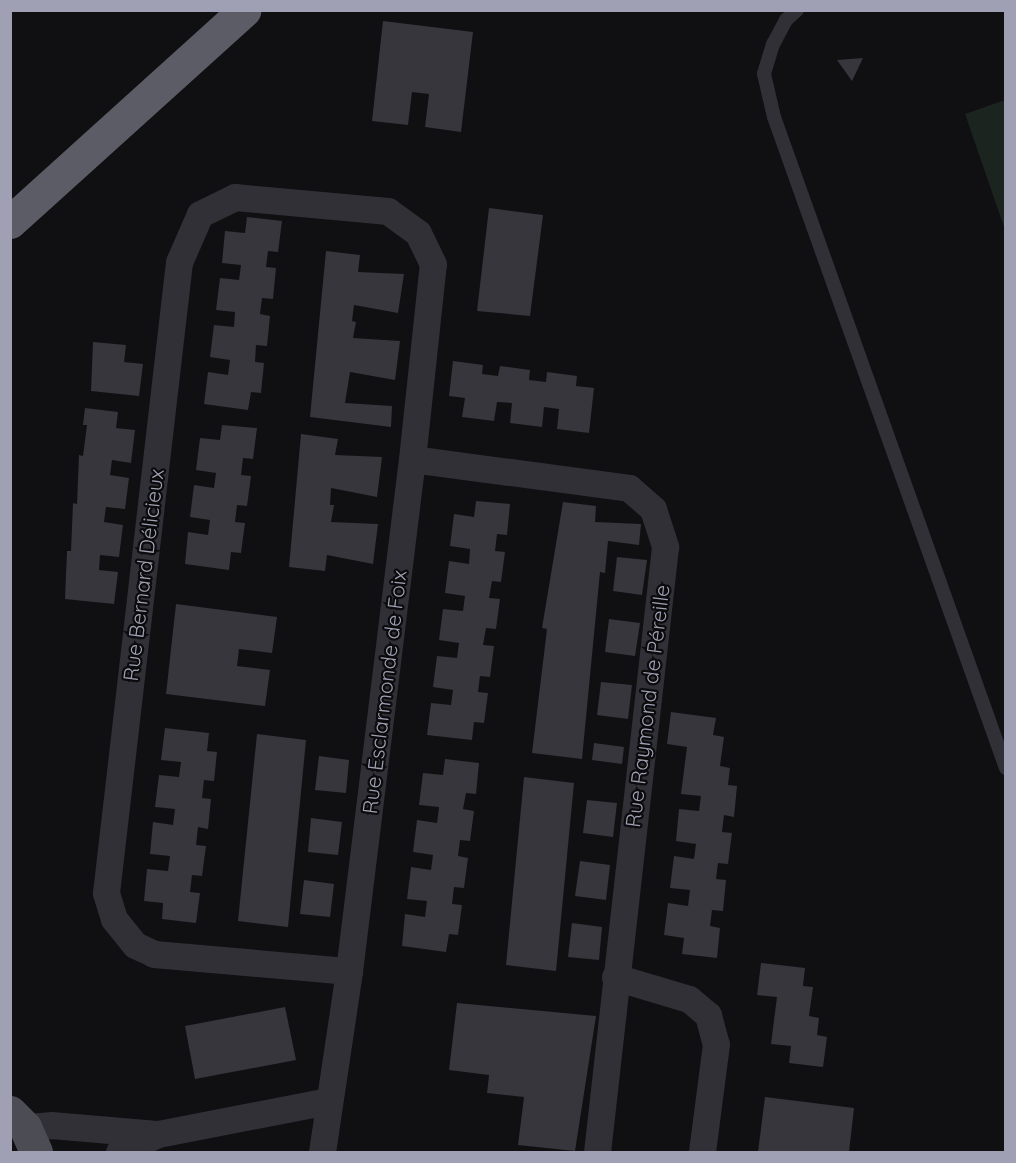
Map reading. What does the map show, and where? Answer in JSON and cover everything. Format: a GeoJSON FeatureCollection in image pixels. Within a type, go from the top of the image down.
{"type":"FeatureCollection","features":[{"type":"Feature","properties":{"kind":"highway"},"geometry":{"type":"LineString","coordinates":[[10,222],[245,10]]}},
{"type":"Feature","properties":{"kind":"street","name":"Rue Bernard Délicieux"},"geometry":{"type":"LineString","coordinates":[[349,971],[154,954],[135,945],[114,919],[106,893],[179,262],[200,214],[235,197],[341,206],[388,211],[418,233]]}},
{"type":"Feature","properties":{"kind":"street","name":"Rue Esclarmonde de Foix"},"geometry":{"type":"LineString","coordinates":[[322,1152],[327,1101],[349,971],[412,459],[433,264],[418,233]]}},
{"type":"Feature","properties":{"kind":"street","name":"Rue Raymond de Péreille"},"geometry":{"type":"LineString","coordinates":[[412,459],[629,488],[653,509],[665,547],[597,1152]]}},
{"type":"Feature","properties":{"kind":"street"},"geometry":{"type":"LineString","coordinates":[[615,977],[689,999],[708,1015],[716,1044],[702,1152]]}},
{"type":"Feature","properties":{"kind":"street"},"geometry":{"type":"LineString","coordinates":[[119,1152],[158,1134],[327,1101]]}},
{"type":"Feature","properties":{"kind":"street"},"geometry":{"type":"LineString","coordinates":[[24,1131],[51,1125],[158,1134]]}},
{"type":"Feature","properties":{"kind":"lane"},"geometry":{"type":"LineString","coordinates":[[797,10],[786,20],[777,36],[764,74],[774,117],[1005,768]]}},
{"type":"Feature","properties":{"kind":"shaded area"},"geometry":{"type":"Polygon","coordinates":[[[1006,100],[1005,230],[965,114],[1006,100]]]}},
{"type":"Feature","properties":{"kind":"building"},"geometry":{"type":"Polygon","coordinates":[[[383,21],[473,32],[461,132],[425,127],[429,94],[412,92],[408,125],[372,121],[383,21]]]}},
{"type":"Feature","properties":{"kind":"building"},"geometry":{"type":"Polygon","coordinates":[[[863,58],[852,81],[837,60],[863,58]]]}},
{"type":"Feature","properties":{"kind":"building"},"geometry":{"type":"Polygon","coordinates":[[[489,208],[543,215],[530,316],[477,311],[489,208]]]}},
{"type":"Feature","properties":{"kind":"building"},"geometry":{"type":"Polygon","coordinates":[[[247,217],[282,221],[278,252],[268,251],[266,267],[276,268],[273,299],[262,298],[260,314],[270,316],[267,346],[256,345],[255,362],[264,363],[261,393],[251,392],[248,410],[204,404],[208,372],[228,375],[230,360],[210,357],[214,325],[234,327],[235,312],[216,310],[220,278],[239,280],[241,265],[222,263],[225,231],[245,233],[247,217]]]}},
{"type":"Feature","properties":{"kind":"building"},"geometry":{"type":"Polygon","coordinates":[[[326,251],[360,255],[358,272],[404,274],[398,313],[354,305],[352,321],[356,322],[353,338],[400,341],[395,380],[350,372],[345,403],[392,406],[391,427],[310,417],[326,251]]]}},
{"type":"Feature","properties":{"kind":"building"},"geometry":{"type":"Polygon","coordinates":[[[93,342],[126,345],[124,362],[143,364],[139,396],[91,391],[93,342]]]}},
{"type":"Feature","properties":{"kind":"building"},"geometry":{"type":"Polygon","coordinates":[[[453,361],[483,365],[482,374],[498,376],[500,366],[530,370],[529,380],[546,382],[547,372],[577,376],[576,386],[594,388],[589,433],[557,429],[559,409],[544,407],[542,427],[510,423],[512,403],[497,402],[494,421],[462,417],[465,398],[449,396],[453,361]]]}},
{"type":"Feature","properties":{"kind":"building"},"geometry":{"type":"Polygon","coordinates":[[[85,408],[118,412],[116,428],[135,430],[131,463],[112,460],[110,475],[129,478],[125,509],[106,507],[104,522],[123,525],[119,557],[100,555],[99,570],[118,572],[114,604],[65,599],[67,551],[71,551],[73,503],[77,504],[79,455],[83,456],[87,425],[83,425],[85,408]]]}},
{"type":"Feature","properties":{"kind":"building"},"geometry":{"type":"Polygon","coordinates":[[[222,425],[257,428],[253,459],[243,458],[241,475],[251,476],[247,506],[237,505],[235,522],[245,523],[241,553],[231,552],[229,570],[185,564],[188,532],[208,535],[210,520],[190,517],[194,485],[214,488],[216,473],[196,470],[200,438],[220,440],[222,425]]]}},
{"type":"Feature","properties":{"kind":"building"},"geometry":{"type":"Polygon","coordinates":[[[301,434],[338,439],[335,455],[382,457],[377,497],[331,488],[330,505],[334,505],[331,522],[378,524],[373,564],[327,555],[325,571],[289,567],[301,434]]]}},
{"type":"Feature","properties":{"kind":"building"},"geometry":{"type":"Polygon","coordinates":[[[476,501],[510,504],[507,535],[497,534],[495,551],[505,552],[501,582],[492,581],[489,598],[500,599],[496,629],[486,628],[483,645],[494,646],[490,677],[480,676],[478,692],[488,693],[484,723],[474,722],[472,740],[427,735],[431,703],[451,705],[453,690],[433,687],[437,656],[457,658],[459,643],[439,640],[443,609],[463,611],[465,596],[445,593],[449,561],[469,564],[470,549],[450,546],[454,514],[474,517],[476,501]]]}},
{"type":"Feature","properties":{"kind":"building"},"geometry":{"type":"Polygon","coordinates":[[[563,502],[596,506],[595,522],[641,524],[639,545],[608,541],[605,573],[600,572],[582,759],[532,753],[547,629],[542,628],[563,502]]]}},
{"type":"Feature","properties":{"kind":"building"},"geometry":{"type":"Polygon","coordinates":[[[617,557],[647,560],[642,595],[613,591],[617,557]]]}},
{"type":"Feature","properties":{"kind":"building"},"geometry":{"type":"Polygon","coordinates":[[[176,604],[277,617],[272,653],[239,649],[237,666],[270,670],[265,706],[166,694],[176,604]]]}},
{"type":"Feature","properties":{"kind":"building"},"geometry":{"type":"Polygon","coordinates":[[[609,619],[640,623],[635,656],[605,652],[609,619]]]}},
{"type":"Feature","properties":{"kind":"building"},"geometry":{"type":"Polygon","coordinates":[[[601,682],[632,685],[628,719],[597,715],[601,682]]]}},
{"type":"Feature","properties":{"kind":"building"},"geometry":{"type":"Polygon","coordinates":[[[671,712],[716,718],[713,735],[724,737],[720,766],[730,768],[728,785],[737,786],[734,817],[724,815],[722,832],[732,833],[728,864],[718,863],[716,879],[726,880],[723,911],[712,910],[710,926],[720,928],[717,958],[682,954],[684,938],[664,935],[668,903],[688,906],[690,890],[670,888],[674,856],[694,859],[696,844],[676,841],[679,809],[699,811],[701,796],[681,794],[687,747],[667,744],[671,712]]]}},
{"type":"Feature","properties":{"kind":"building"},"geometry":{"type":"Polygon","coordinates":[[[165,728],[209,733],[207,751],[217,752],[214,781],[204,780],[202,798],[211,799],[208,829],[198,827],[196,845],[206,846],[202,876],[192,875],[190,892],[200,893],[196,923],[162,919],[163,903],[144,901],[147,869],[168,871],[170,856],[150,854],[153,822],[173,825],[175,809],[155,807],[159,775],[179,777],[181,762],[161,760],[165,728]]]}},
{"type":"Feature","properties":{"kind":"building"},"geometry":{"type":"Polygon","coordinates":[[[257,734],[306,740],[288,927],[238,921],[257,734]]]}},
{"type":"Feature","properties":{"kind":"building"},"geometry":{"type":"Polygon","coordinates":[[[594,743],[624,747],[622,764],[592,760],[594,743]]]}},
{"type":"Feature","properties":{"kind":"building"},"geometry":{"type":"Polygon","coordinates":[[[319,756],[349,760],[346,793],[315,790],[319,756]]]}},
{"type":"Feature","properties":{"kind":"building"},"geometry":{"type":"Polygon","coordinates":[[[445,759],[479,763],[476,794],[466,793],[463,809],[474,811],[470,841],[460,840],[458,856],[468,858],[464,888],[454,887],[452,904],[462,905],[458,935],[449,934],[446,952],[402,946],[405,914],[425,917],[427,901],[407,899],[411,867],[431,870],[433,855],[413,852],[417,820],[437,823],[439,807],[419,805],[423,773],[443,775],[445,759]]]}},
{"type":"Feature","properties":{"kind":"building"},"geometry":{"type":"Polygon","coordinates":[[[524,777],[574,783],[556,971],[506,965],[524,777]]]}},
{"type":"Feature","properties":{"kind":"building"},"geometry":{"type":"Polygon","coordinates":[[[587,800],[617,803],[613,837],[583,833],[587,800]]]}},
{"type":"Feature","properties":{"kind":"building"},"geometry":{"type":"Polygon","coordinates":[[[311,818],[342,822],[338,855],[308,852],[311,818]]]}},
{"type":"Feature","properties":{"kind":"building"},"geometry":{"type":"Polygon","coordinates":[[[580,861],[610,865],[606,900],[575,896],[580,861]]]}},
{"type":"Feature","properties":{"kind":"building"},"geometry":{"type":"Polygon","coordinates":[[[304,880],[334,884],[330,917],[300,914],[304,880]]]}},
{"type":"Feature","properties":{"kind":"building"},"geometry":{"type":"Polygon","coordinates":[[[572,923],[602,927],[599,960],[568,957],[572,923]]]}},
{"type":"Feature","properties":{"kind":"building"},"geometry":{"type":"Polygon","coordinates":[[[761,963],[805,968],[803,986],[813,987],[809,1016],[819,1018],[817,1035],[827,1037],[823,1067],[789,1063],[791,1046],[771,1044],[777,997],[757,995],[761,963]]]}},
{"type":"Feature","properties":{"kind":"building"},"geometry":{"type":"Polygon","coordinates":[[[457,1003],[596,1016],[575,1151],[518,1145],[524,1097],[487,1093],[489,1075],[449,1070],[457,1003]]]}},
{"type":"Feature","properties":{"kind":"building"},"geometry":{"type":"Polygon","coordinates":[[[285,1007],[296,1060],[195,1079],[185,1026],[285,1007]]]}},
{"type":"Feature","properties":{"kind":"building"},"geometry":{"type":"Polygon","coordinates":[[[765,1097],[854,1108],[849,1152],[758,1152],[765,1097]]]}}]}
